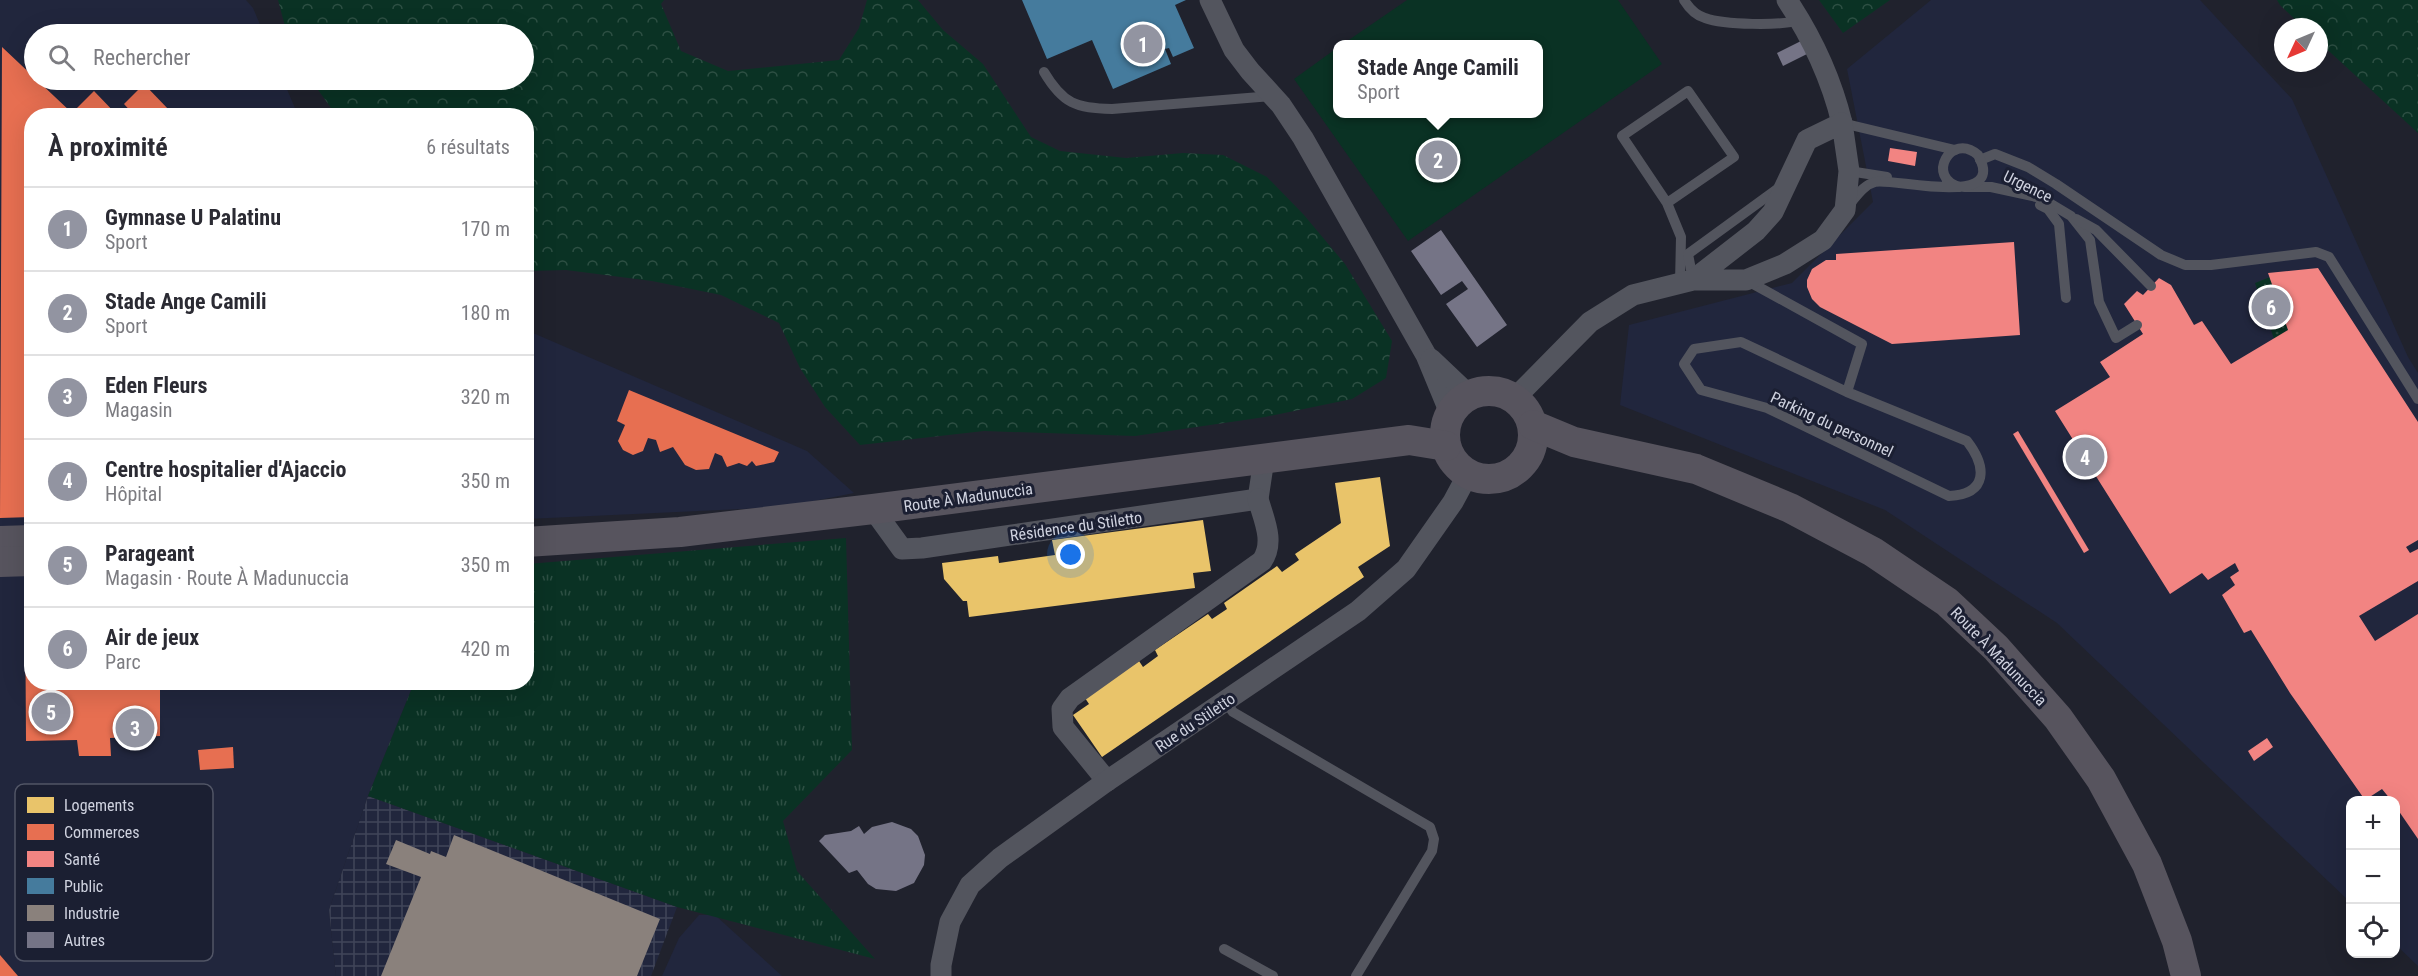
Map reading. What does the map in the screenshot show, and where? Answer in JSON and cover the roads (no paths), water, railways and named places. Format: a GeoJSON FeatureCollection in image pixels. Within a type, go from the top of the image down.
{"type":"FeatureCollection","features":[{"type":"Feature","properties":{"kind":"main road"},"geometry":{"type":"LineString","coordinates":[[1493,390],[1515,398],[1529,415],[1532,438],[1522,465],[1511,474],[1497,479],[1482,479],[1468,474],[1459,467],[1453,419],[1493,390]]}},
{"type":"Feature","properties":{"kind":"main road","name":"Route À Madunuccia"},"geometry":{"type":"LineString","coordinates":[[534,541],[680,532],[1409,440],[1453,419]]}},
{"type":"Feature","properties":{"kind":"main road","name":"Route À Madunuccia"},"geometry":{"type":"LineString","coordinates":[[1532,438],[1574,442],[1696,469],[1790,508],[1873,552],[1947,603],[1996,648],[2058,718],[2101,779],[2147,864],[2177,941],[2186,976]]}},
{"type":"Feature","properties":{"kind":"main road"},"geometry":{"type":"LineString","coordinates":[[0,541],[24,540]]}},
{"type":"Feature","properties":{"kind":"main road"},"geometry":{"type":"LineString","coordinates":[[0,562],[24,561]]}},
{"type":"Feature","properties":{"kind":"street"},"geometry":{"type":"LineString","coordinates":[[1210,0],[1234,50],[1273,96],[1303,138],[1426,355],[1453,419]]}},
{"type":"Feature","properties":{"kind":"street"},"geometry":{"type":"LineString","coordinates":[[1515,398],[1590,322],[1633,294],[1687,281],[1746,280],[1785,264],[1822,240],[1845,210],[1849,171],[1834,89],[1824,64],[1800,20],[1786,0]]}},
{"type":"Feature","properties":{"kind":"street"},"geometry":{"type":"LineString","coordinates":[[1687,281],[1756,231],[1773,212],[1807,140],[1842,123]]}},
{"type":"Feature","properties":{"kind":"street"},"geometry":{"type":"LineString","coordinates":[[1107,782],[1063,726],[1062,710],[1070,698],[1262,561],[1269,550],[1268,533],[1258,499],[1264,459]]}},
{"type":"Feature","properties":{"kind":"street","name":"Rue du Stiletto"},"geometry":{"type":"LineString","coordinates":[[941,976],[941,965],[950,922],[970,885],[1000,858],[1107,782],[1358,611],[1406,568],[1453,502],[1468,474]]}},
{"type":"Feature","properties":{"kind":"street","name":"Résidence du Stiletto"},"geometry":{"type":"LineString","coordinates":[[873,509],[902,549],[1258,499]]}},
{"type":"Feature","properties":{"kind":"lane"},"geometry":{"type":"LineString","coordinates":[[1683,0],[1697,15],[1707,19],[1762,24],[1787,24],[1800,20]]}},
{"type":"Feature","properties":{"kind":"lane"},"geometry":{"type":"LineString","coordinates":[[1044,72],[1062,97],[1086,108],[1112,109],[1273,96]]}},
{"type":"Feature","properties":{"kind":"lane"},"geometry":{"type":"LineString","coordinates":[[1667,203],[1734,157],[1688,91],[1622,136],[1667,203],[1681,237],[1687,281]]}},
{"type":"Feature","properties":{"kind":"lane"},"geometry":{"type":"LineString","coordinates":[[1842,123],[1955,150],[1969,150],[1980,160],[1982,174],[1979,179],[1959,187],[1849,171]]}},
{"type":"Feature","properties":{"kind":"lane"},"geometry":{"type":"LineString","coordinates":[[1955,150],[1947,156],[1943,166],[1946,178],[1959,187]]}},
{"type":"Feature","properties":{"kind":"lane"},"geometry":{"type":"LineString","coordinates":[[1980,160],[1995,154],[2028,167],[2161,255],[2185,265],[2211,265],[2316,252],[2329,258],[2418,399]]}},
{"type":"Feature","properties":{"kind":"lane","name":"Urgence"},"geometry":{"type":"LineString","coordinates":[[1979,179],[2048,209],[2059,224],[2066,298]]}},
{"type":"Feature","properties":{"kind":"lane"},"geometry":{"type":"LineString","coordinates":[[1838,219],[1867,185],[1878,181],[1925,188],[1991,187],[2040,198],[2096,230],[2151,286]]}},
{"type":"Feature","properties":{"kind":"lane"},"geometry":{"type":"LineString","coordinates":[[2071,216],[2090,240],[2099,302],[2116,338],[2137,325]]}},
{"type":"Feature","properties":{"kind":"lane"},"geometry":{"type":"LineString","coordinates":[[1746,280],[1862,344],[1847,392]]}},
{"type":"Feature","properties":{"kind":"lane","name":"Parking du personnel"},"geometry":{"type":"LineString","coordinates":[[1741,342],[1847,392],[1966,441],[1978,456],[1981,476],[1975,488],[1964,495],[1949,496],[1767,408],[1701,390],[1684,364],[1694,349],[1741,342]]}},
{"type":"Feature","properties":{"kind":"lane"},"geometry":{"type":"LineString","coordinates":[[1225,701],[1233,712],[1430,827],[1434,838],[1432,851],[1356,976]]}},
{"type":"Feature","properties":{"kind":"lane"},"geometry":{"type":"LineString","coordinates":[[1224,949],[1273,976]]}},
{"type":"Feature","properties":{"kind":"place","name":"Gymnase U Palatinu"},"geometry":{"type":"Point","coordinates":[1143,44]}},
{"type":"Feature","properties":{"kind":"place","name":"Stade Ange Camili"},"geometry":{"type":"Point","coordinates":[1438,160]}},
{"type":"Feature","properties":{"kind":"place","name":"Air de jeux"},"geometry":{"type":"Point","coordinates":[2271,307]}},
{"type":"Feature","properties":{"kind":"place","name":"Centre hospitalier d'Ajaccio"},"geometry":{"type":"Point","coordinates":[2085,457]}},
{"type":"Feature","properties":{"kind":"place","name":"Parageant"},"geometry":{"type":"Point","coordinates":[51,712]}},
{"type":"Feature","properties":{"kind":"place","name":"Eden Fleurs"},"geometry":{"type":"Point","coordinates":[135,728]}}]}
